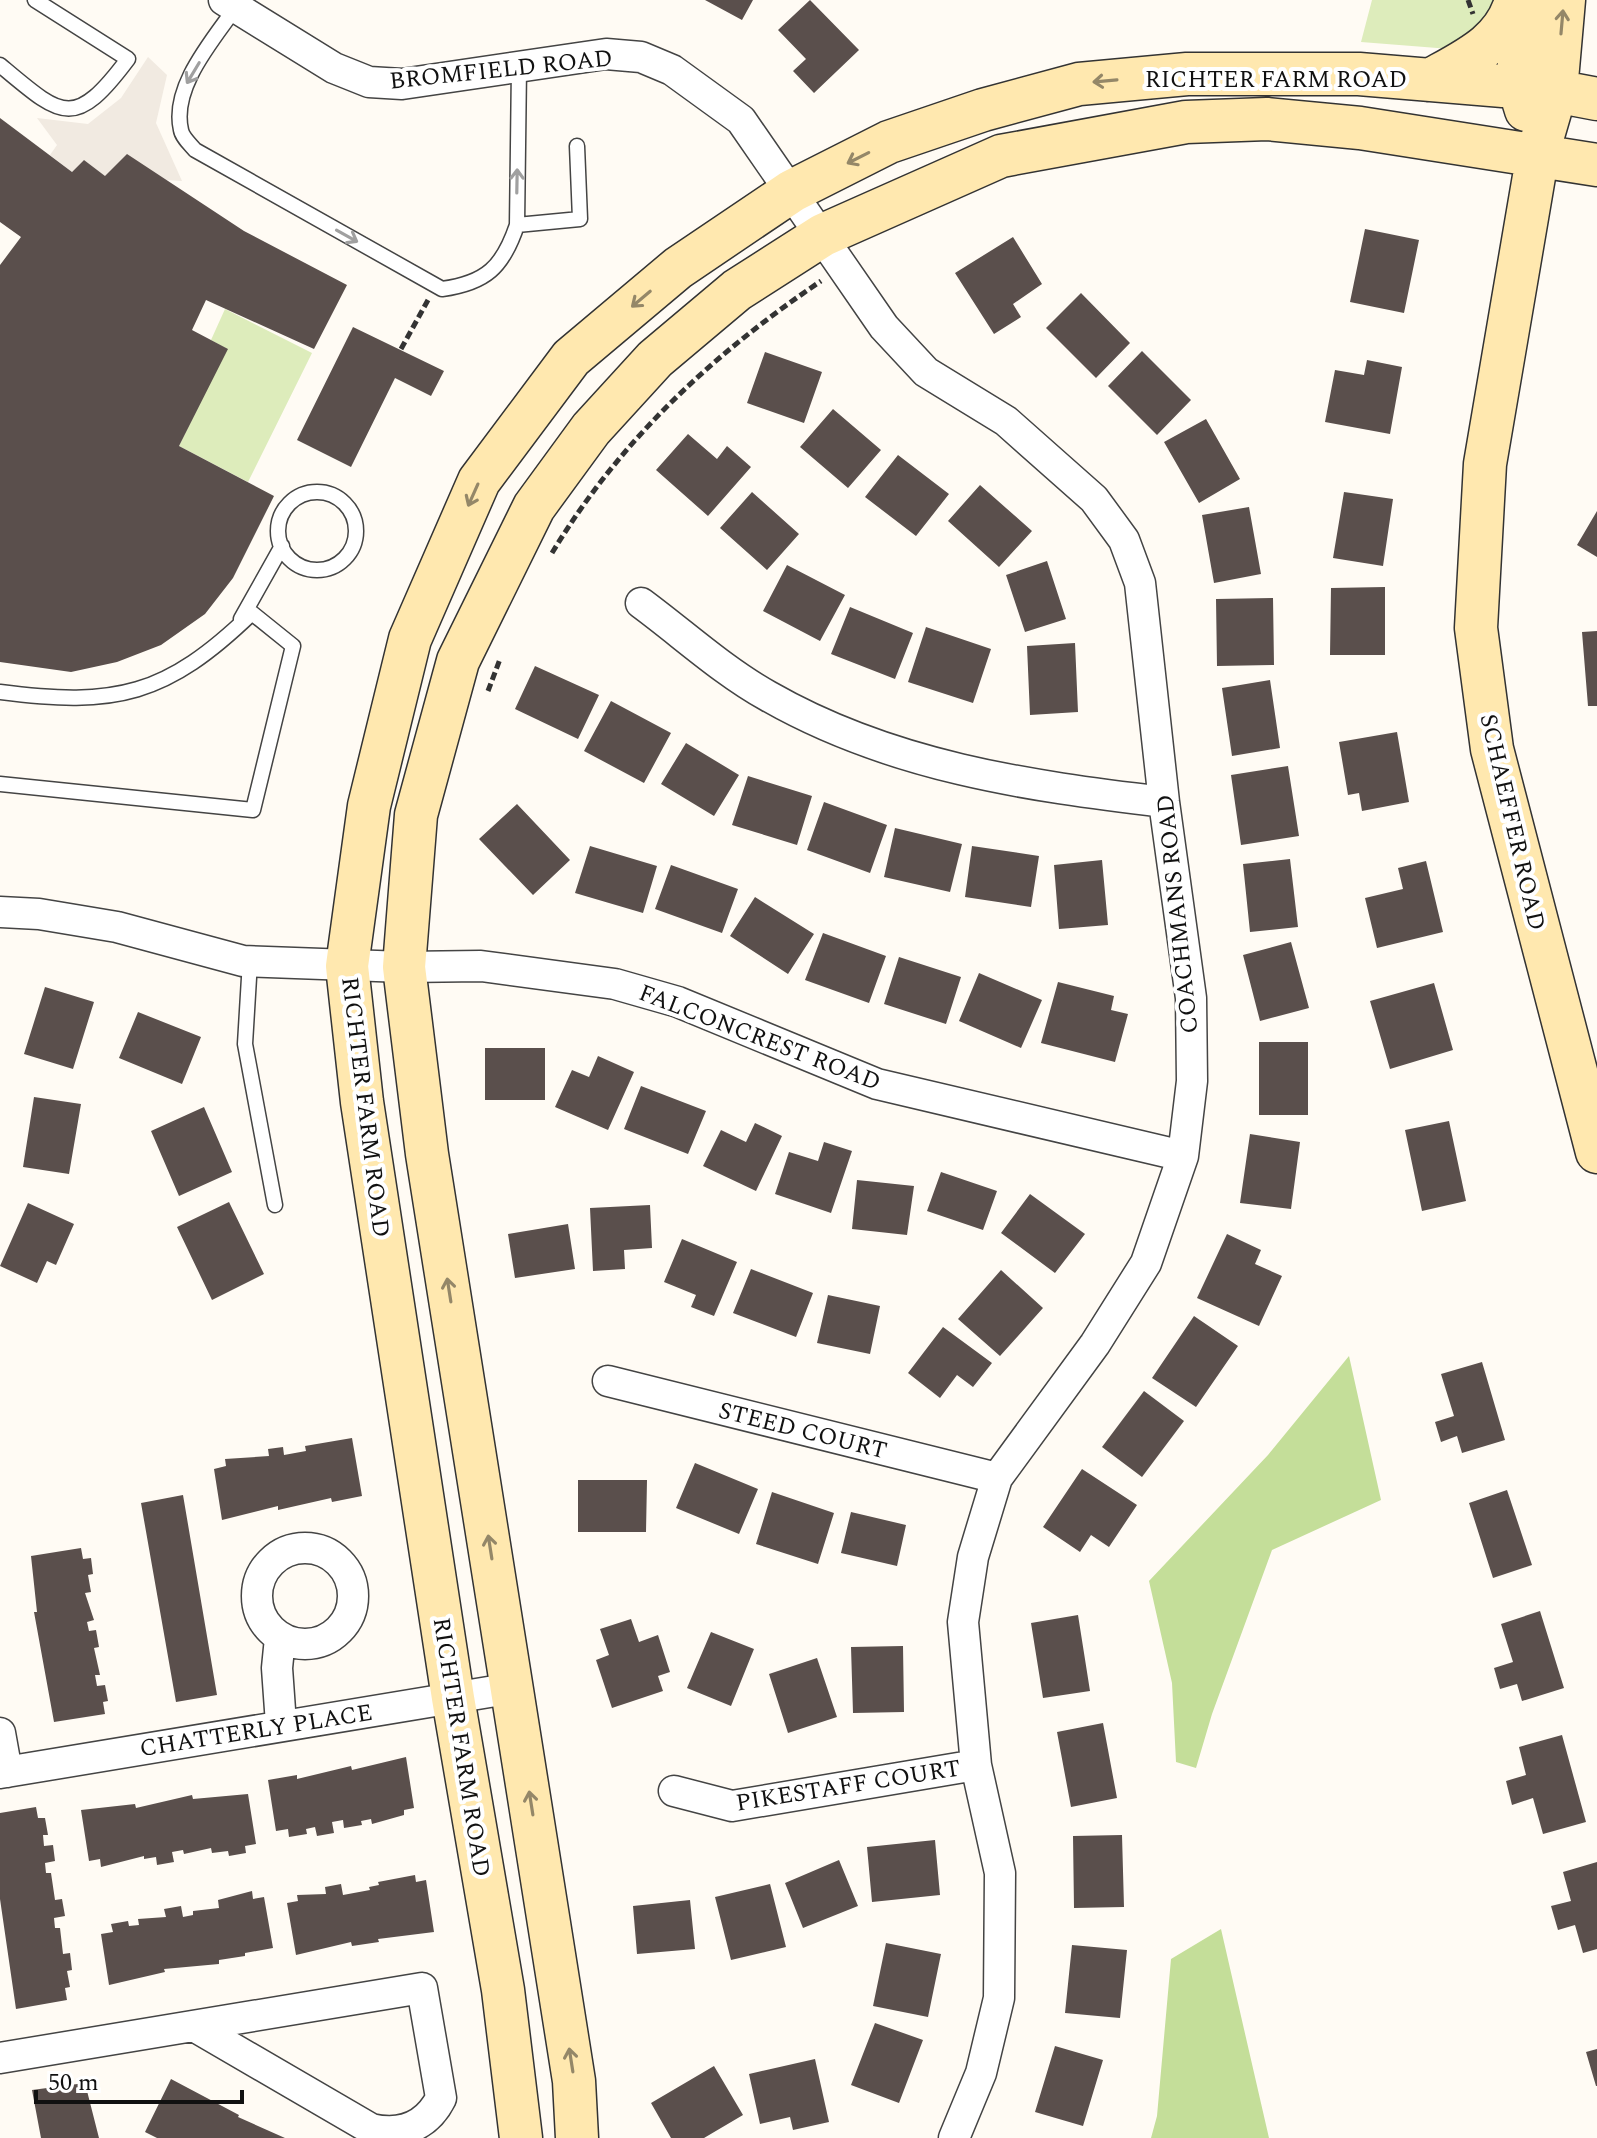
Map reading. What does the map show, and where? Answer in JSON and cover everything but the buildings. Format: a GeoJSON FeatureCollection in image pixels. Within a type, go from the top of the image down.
{"type":"FeatureCollection","features":[{"type":"Feature","properties":{"kind":"main road"},"geometry":{"type":"LineString","coordinates":[[1430,80],[1492,42],[1511,18],[1519,0]]}},
{"type":"Feature","properties":{"kind":"main road","name":"SCHAEFFER ROAD"},"geometry":{"type":"LineString","coordinates":[[1519,0],[1537,88],[1538,153],[1485,464],[1476,628],[1492,749],[1597,1152]]}},
{"type":"Feature","properties":{"kind":"main road","name":"SCHAEFFER ROAD"},"geometry":{"type":"LineString","coordinates":[[1537,88],[1564,0]]}},
{"type":"Feature","properties":{"kind":"main road","name":"RICHTER FARM ROAD"},"geometry":{"type":"LineString","coordinates":[[521,2138],[503,1990],[453,1698],[362,1102],[347,966],[369,806],[410,639],[479,481],[571,358],[678,268],[792,191],[889,142],[983,110],[1079,84],[1187,74],[1359,74],[1537,88],[1597,99]]}},
{"type":"Feature","properties":{"kind":"main road","name":"RICHTER FARM ROAD"},"geometry":{"type":"LineString","coordinates":[[577,2138],[574,2081],[427,1154],[404,967],[416,815],[458,661],[534,507],[591,429],[655,359],[737,290],[833,250],[1001,156],[1186,122],[1267,119],[1538,153],[1597,165]]}},
{"type":"Feature","properties":{"kind":"street","name":"BROMFIELD ROAD"},"geometry":{"type":"LineString","coordinates":[[230,4],[334,68],[369,82],[402,84],[606,54],[641,57],[672,70],[741,120],[833,250]]}},
{"type":"Feature","properties":{"kind":"street","name":"COACHMANS ROAD"},"geometry":{"type":"LineString","coordinates":[[833,250],[884,327],[926,372],[1006,421],[1056,462],[1094,499],[1124,540],[1140,583],[1164,802],[1191,998],[1192,1081],[1183,1156],[1146,1263],[1095,1344],[997,1478],[973,1557],[963,1622],[976,1765],[1000,1873],[999,1998],[981,2073],[954,2138]]}},
{"type":"Feature","properties":{"kind":"street"},"geometry":{"type":"LineString","coordinates":[[641,603],[767,695],[822,723],[918,760],[1042,788],[1164,802]]}},
{"type":"Feature","properties":{"kind":"street","name":"FALCONCREST ROAD"},"geometry":{"type":"LineString","coordinates":[[0,912],[39,914],[117,927],[250,961],[347,966],[481,966],[615,984],[678,1002],[877,1084],[1183,1156]]}},
{"type":"Feature","properties":{"kind":"street","name":"STEED COURT"},"geometry":{"type":"LineString","coordinates":[[608,1381],[997,1478]]}},
{"type":"Feature","properties":{"kind":"street"},"geometry":{"type":"LineString","coordinates":[[280,1638],[277,1668],[281,1724]]}},
{"type":"Feature","properties":{"kind":"street","name":"CHATTERLY PLACE"},"geometry":{"type":"LineString","coordinates":[[3,1772],[513,1688]]}},
{"type":"Feature","properties":{"kind":"street"},"geometry":{"type":"LineString","coordinates":[[0,1733],[3,1772]]}},
{"type":"Feature","properties":{"kind":"street","name":"PIKESTAFF COURT"},"geometry":{"type":"LineString","coordinates":[[674,1791],[732,1806],[976,1765]]}},
{"type":"Feature","properties":{"kind":"street"},"geometry":{"type":"LineString","coordinates":[[0,2058],[422,1988],[441,2098],[423,2122],[389,2133],[371,2129],[194,2026]]}},
{"type":"Feature","properties":{"kind":"lane"},"geometry":{"type":"LineString","coordinates":[[0,65],[48,105],[68,110],[88,105],[128,59],[35,0]]}},
{"type":"Feature","properties":{"kind":"lane"},"geometry":{"type":"LineString","coordinates":[[230,4],[187,82],[181,109],[181,132],[195,150],[442,289],[469,285],[490,273],[509,249],[517,225],[519,67]]}},
{"type":"Feature","properties":{"kind":"lane"},"geometry":{"type":"LineString","coordinates":[[517,225],[580,219],[577,146]]}},
{"type":"Feature","properties":{"kind":"lane"},"geometry":{"type":"LineString","coordinates":[[236,629],[282,546],[279,526],[282,514],[301,496],[313,492],[339,498],[355,519],[357,531],[348,555],[328,569],[303,568],[292,561],[282,546]]}},
{"type":"Feature","properties":{"kind":"lane"},"geometry":{"type":"LineString","coordinates":[[0,692],[57,699],[105,697],[146,689],[220,644],[252,613],[293,646],[253,810],[0,784]]}},
{"type":"Feature","properties":{"kind":"lane"},"geometry":{"type":"LineString","coordinates":[[250,961],[245,1044],[275,1205]]}},
{"type":"Feature","properties":{"kind":"path"},"geometry":{"type":"LineString","coordinates":[[552,555],[574,518],[625,449],[681,391],[833,250]]}},
{"type":"Feature","properties":{"kind":"path"},"geometry":{"type":"LineString","coordinates":[[401,349],[437,286]]}},
{"type":"Feature","properties":{"kind":"path"},"geometry":{"type":"LineString","coordinates":[[487,695],[503,652]]}},
{"type":"Feature","properties":{"kind":"green space"},"geometry":{"type":"Polygon","coordinates":[[[1372,0],[1531,0],[1488,52],[1361,42],[1372,0]]]}},
{"type":"Feature","properties":{"kind":"green space"},"geometry":{"type":"Polygon","coordinates":[[[225,309],[312,353],[248,482],[179,446],[227,349],[211,340],[225,309]]]}},
{"type":"Feature","properties":{"kind":"green space"},"geometry":{"type":"Polygon","coordinates":[[[1349,1356],[1381,1500],[1272,1550],[1212,1714],[1196,1768],[1176,1762],[1172,1683],[1149,1581],[1268,1455],[1349,1356]]]}},
{"type":"Feature","properties":{"kind":"green space"},"geometry":{"type":"Polygon","coordinates":[[[1221,1929],[1269,2138],[1151,2138],[1157,2116],[1171,1959],[1221,1929]]]}},
{"type":"Feature","properties":{"kind":"shaded area"},"geometry":{"type":"Polygon","coordinates":[[[148,57],[167,75],[156,123],[182,181],[105,176],[84,160],[72,172],[50,155],[57,145],[37,118],[88,124],[121,98],[148,57]]]}}]}
